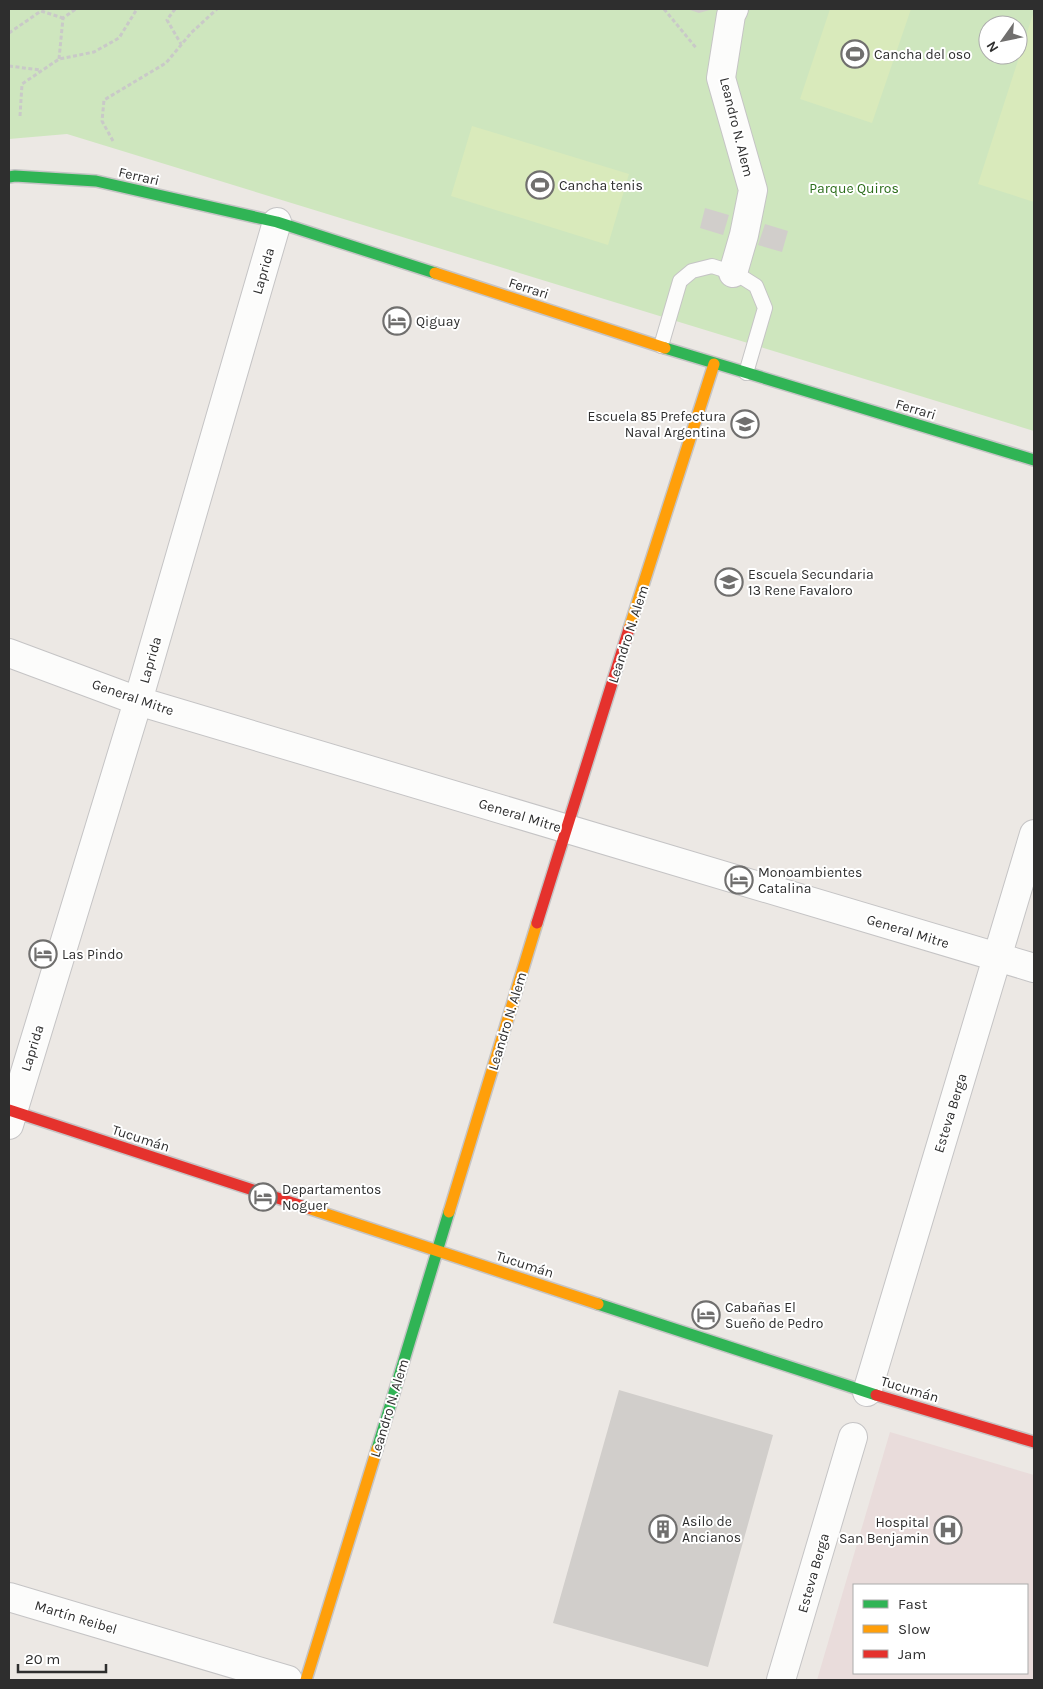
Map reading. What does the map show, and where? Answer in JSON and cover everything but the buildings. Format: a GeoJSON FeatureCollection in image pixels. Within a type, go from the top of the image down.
{"type":"FeatureCollection","features":[{"type":"Feature","properties":{"kind":"street","name":"Leandro N. Alem"},"geometry":{"type":"LineString","coordinates":[[733,273],[753,190],[722,78],[730,15],[734,9]]}},
{"type":"Feature","properties":{"kind":"street","name":"Ferrari"},"geometry":{"type":"LineString","coordinates":[[9,177],[96,181],[277,222],[714,364],[1034,460]]}},
{"type":"Feature","properties":{"kind":"street","name":"Laprida"},"geometry":{"type":"LineString","coordinates":[[10,1115],[138,701],[277,222]]}},
{"type":"Feature","properties":{"kind":"street","name":"Leandro N. Alem"},"geometry":{"type":"LineString","coordinates":[[306,1680],[566,828],[714,364]]}},
{"type":"Feature","properties":{"kind":"street","name":"General Mitre"},"geometry":{"type":"LineString","coordinates":[[9,653],[138,701],[1034,968]]}},
{"type":"Feature","properties":{"kind":"street","name":"Esteva Berga"},"geometry":{"type":"LineString","coordinates":[[867,1392],[1034,834]]}},
{"type":"Feature","properties":{"kind":"street","name":"Tucumán"},"geometry":{"type":"LineString","coordinates":[[10,1115],[437,1251],[867,1392],[1034,1442]]}},
{"type":"Feature","properties":{"kind":"street","name":"Esteva Berga"},"geometry":{"type":"LineString","coordinates":[[782,1680],[853,1437]]}},
{"type":"Feature","properties":{"kind":"street","name":"Martín Reibel"},"geometry":{"type":"LineString","coordinates":[[9,1597],[288,1680]]}},
{"type":"Feature","properties":{"kind":"lane"},"geometry":{"type":"LineString","coordinates":[[661,346],[680,281],[692,270],[712,266],[733,273],[756,286],[765,308],[746,373]]}},
{"type":"Feature","properties":{"kind":"path"},"geometry":{"type":"LineString","coordinates":[[59,59],[63,18],[76,9]]}},
{"type":"Feature","properties":{"kind":"path"},"geometry":{"type":"LineString","coordinates":[[20,116],[22,84],[59,59],[94,52],[119,38],[137,9]]}},
{"type":"Feature","properties":{"kind":"path"},"geometry":{"type":"LineString","coordinates":[[175,9],[167,20],[181,44]]}},
{"type":"Feature","properties":{"kind":"path"},"geometry":{"type":"LineString","coordinates":[[113,141],[102,121],[104,100],[166,63],[181,44],[217,9]]}},
{"type":"Feature","properties":{"kind":"path"},"geometry":{"type":"LineString","coordinates":[[664,9],[722,78]]}},
{"type":"Feature","properties":{"kind":"path"},"geometry":{"type":"LineString","coordinates":[[9,33],[41,11],[63,18]]}},
{"type":"Feature","properties":{"kind":"path"},"geometry":{"type":"LineString","coordinates":[[9,66],[41,70]]}},
{"type":"Feature","properties":{"kind":"shaded area","name":"Hospital San Benjamin"},"geometry":{"type":"Polygon","coordinates":[[[890,1432],[1034,1475],[1034,1680],[817,1680],[890,1432]]]}},
{"type":"Feature","properties":{"kind":"green space","name":"Parque Quiros"},"geometry":{"type":"Polygon","coordinates":[[[9,9],[1034,9],[1034,431],[67,134],[9,139],[9,9]]]}},
{"type":"Feature","properties":{"kind":"green space","name":"Cancha del oso"},"geometry":{"type":"Polygon","coordinates":[[[830,9],[911,9],[872,123],[800,99],[830,9]]]}},
{"type":"Feature","properties":{"kind":"green space"},"geometry":{"type":"Polygon","coordinates":[[[1034,11],[1034,202],[978,184],[1017,65],[1028,65],[1028,30],[1034,11]]]}},
{"type":"Feature","properties":{"kind":"green space","name":"Cancha tenis"},"geometry":{"type":"Polygon","coordinates":[[[472,126],[629,174],[608,245],[451,196],[472,126]]]}},
{"type":"Feature","properties":{"kind":"traffic: fast"},"geometry":{"type":"LineString","coordinates":[[9,177],[96,181],[277,222],[435,273]]}},
{"type":"Feature","properties":{"kind":"traffic: fast"},"geometry":{"type":"LineString","coordinates":[[665,348],[1034,460]]}},
{"type":"Feature","properties":{"kind":"traffic: fast"},"geometry":{"type":"LineString","coordinates":[[377,1449],[449,1212]]}},
{"type":"Feature","properties":{"kind":"traffic: fast"},"geometry":{"type":"LineString","coordinates":[[598,1304],[876,1395]]}},
{"type":"Feature","properties":{"kind":"traffic: slow"},"geometry":{"type":"LineString","coordinates":[[435,273],[665,348]]}},
{"type":"Feature","properties":{"kind":"traffic: slow"},"geometry":{"type":"LineString","coordinates":[[629,629],[714,364]]}},
{"type":"Feature","properties":{"kind":"traffic: slow"},"geometry":{"type":"LineString","coordinates":[[449,1212],[537,923]]}},
{"type":"Feature","properties":{"kind":"traffic: slow"},"geometry":{"type":"LineString","coordinates":[[308,1208],[598,1304]]}},
{"type":"Feature","properties":{"kind":"traffic: slow"},"geometry":{"type":"LineString","coordinates":[[306,1680],[377,1449]]}},
{"type":"Feature","properties":{"kind":"traffic: jam"},"geometry":{"type":"LineString","coordinates":[[537,923],[629,629]]}},
{"type":"Feature","properties":{"kind":"traffic: jam"},"geometry":{"type":"LineString","coordinates":[[9,1110],[308,1208]]}},
{"type":"Feature","properties":{"kind":"traffic: jam"},"geometry":{"type":"LineString","coordinates":[[876,1395],[1034,1442]]}},
{"type":"Feature","properties":{"kind":"place","name":"Cancha del oso"},"geometry":{"type":"Point","coordinates":[855,54]}},
{"type":"Feature","properties":{"kind":"place","name":"Cancha tenis"},"geometry":{"type":"Point","coordinates":[540,185]}},
{"type":"Feature","properties":{"kind":"place","name":"Qiguay"},"geometry":{"type":"Point","coordinates":[397,321]}},
{"type":"Feature","properties":{"kind":"place","name":"Escuela 85 Prefectura Naval Argentina"},"geometry":{"type":"Point","coordinates":[745,424]}},
{"type":"Feature","properties":{"kind":"place","name":"Escuela Secundaria 13 Rene Favaloro"},"geometry":{"type":"Point","coordinates":[729,582]}},
{"type":"Feature","properties":{"kind":"place","name":"Monoambientes Catalina"},"geometry":{"type":"Point","coordinates":[739,880]}},
{"type":"Feature","properties":{"kind":"place","name":"Las Pindo"},"geometry":{"type":"Point","coordinates":[43,954]}},
{"type":"Feature","properties":{"kind":"place","name":"Departamentos Noguer"},"geometry":{"type":"Point","coordinates":[263,1197]}},
{"type":"Feature","properties":{"kind":"place","name":"Cabañas El Sueño de Pedro"},"geometry":{"type":"Point","coordinates":[706,1315]}},
{"type":"Feature","properties":{"kind":"place","name":"Asilo de Ancianos"},"geometry":{"type":"Point","coordinates":[663,1529]}},
{"type":"Feature","properties":{"kind":"place","name":"Hospital San Benjamin"},"geometry":{"type":"Point","coordinates":[948,1530]}}]}
